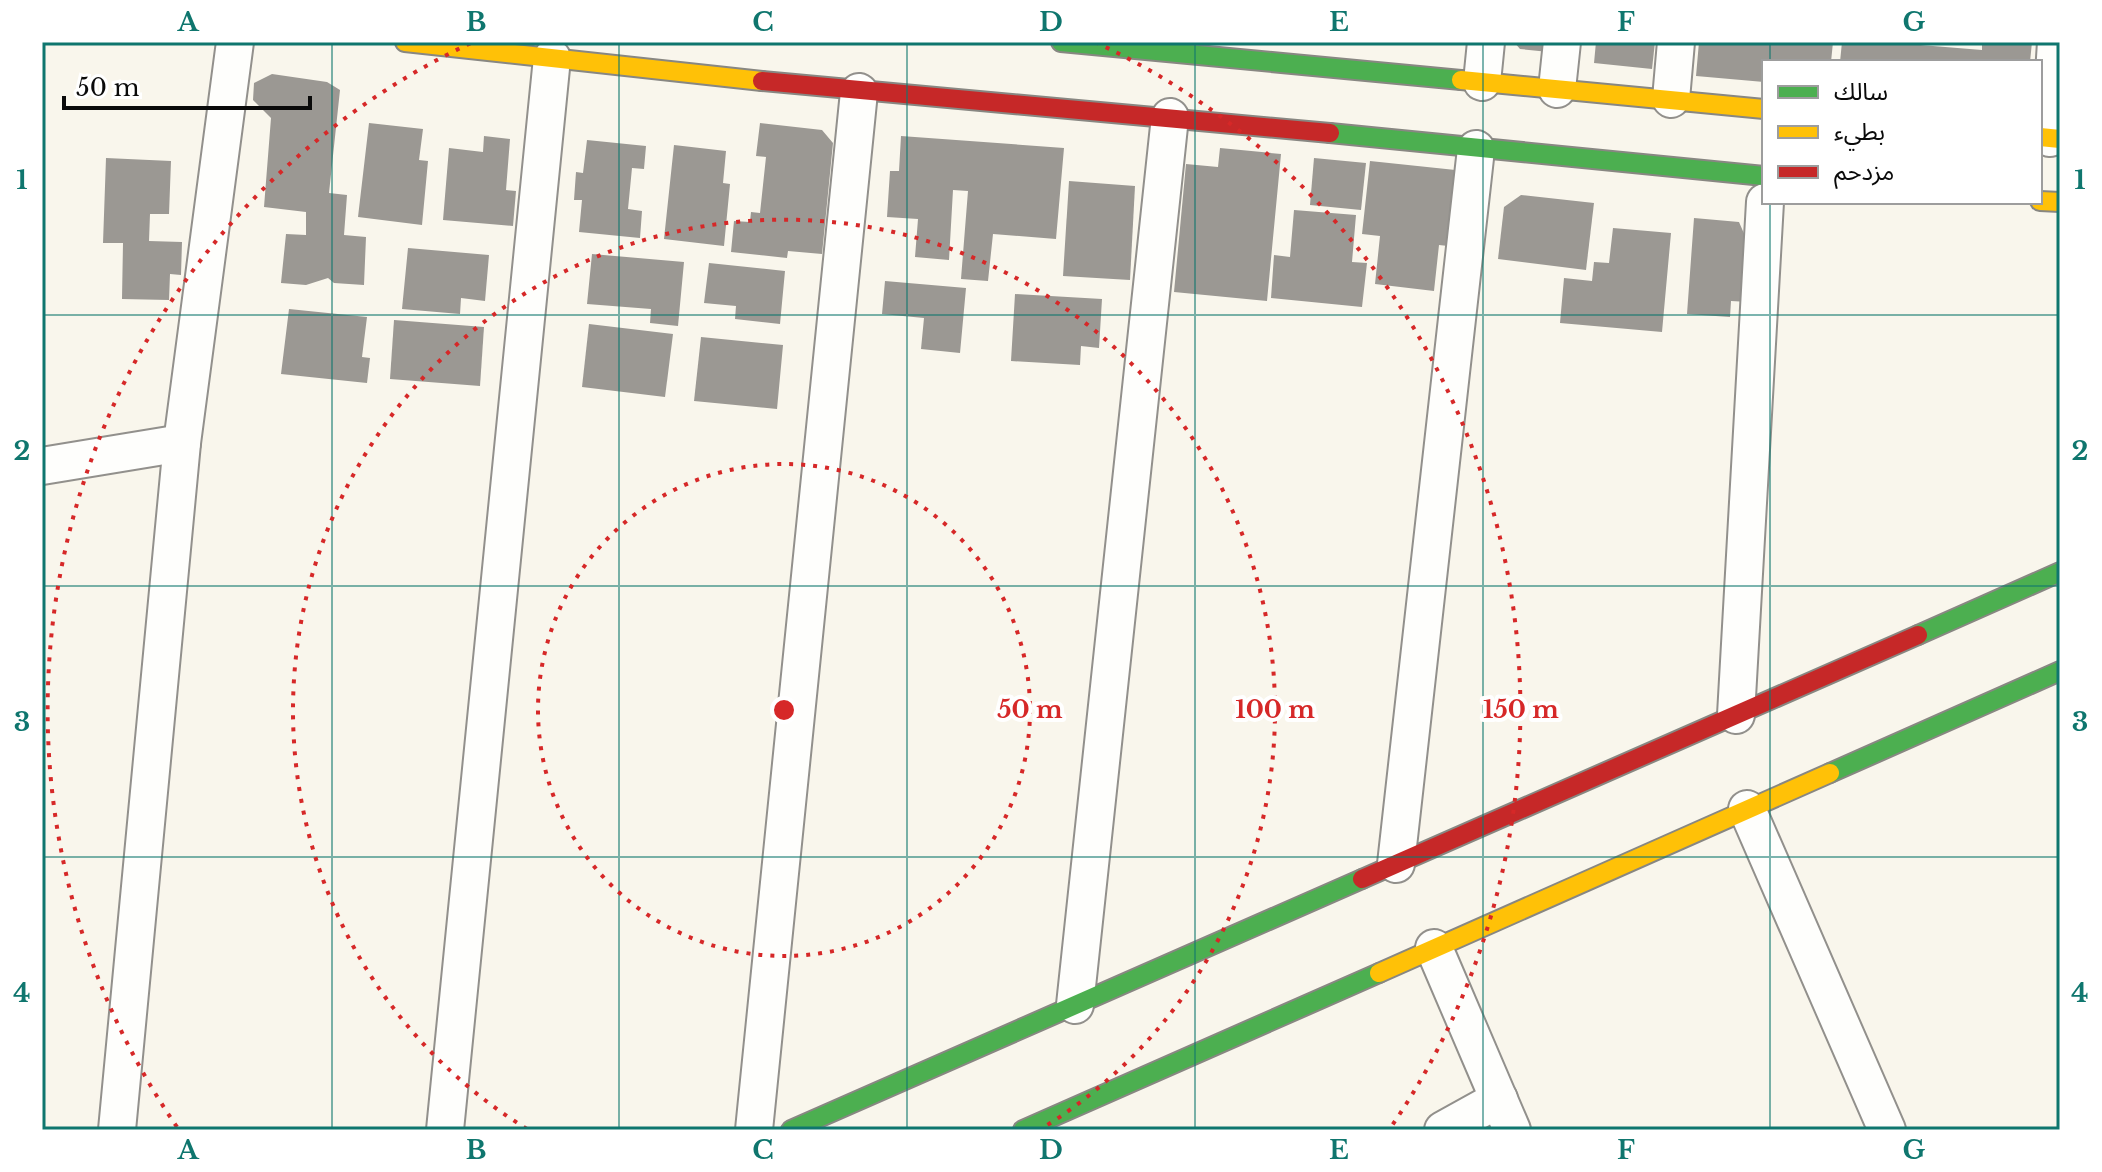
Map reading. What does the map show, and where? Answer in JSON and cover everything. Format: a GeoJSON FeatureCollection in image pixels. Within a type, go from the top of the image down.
{"type":"FeatureCollection","features":[{"type":"Feature","properties":{"kind":"street"},"geometry":{"type":"LineString","coordinates":[[117,1130],[182,443],[235,42]]}},
{"type":"Feature","properties":{"kind":"street"},"geometry":{"type":"LineString","coordinates":[[405,42],[859,92],[1170,117],[1762,176]]}},
{"type":"Feature","properties":{"kind":"street"},"geometry":{"type":"LineString","coordinates":[[1061,42],[1762,109]]}},
{"type":"Feature","properties":{"kind":"street"},"geometry":{"type":"LineString","coordinates":[[1482,82],[1486,42]]}},
{"type":"Feature","properties":{"kind":"street"},"geometry":{"type":"LineString","coordinates":[[1557,89],[1562,42]]}},
{"type":"Feature","properties":{"kind":"street"},"geometry":{"type":"LineString","coordinates":[[1671,99],[1676,42]]}},
{"type":"Feature","properties":{"kind":"street"},"geometry":{"type":"LineString","coordinates":[[2050,138],[2056,42]]}},
{"type":"Feature","properties":{"kind":"street"},"geometry":{"type":"LineString","coordinates":[[445,1130],[552,58]]}},
{"type":"Feature","properties":{"kind":"street"},"geometry":{"type":"LineString","coordinates":[[754,1130],[859,92]]}},
{"type":"Feature","properties":{"kind":"street"},"geometry":{"type":"LineString","coordinates":[[1075,1005],[1170,117]]}},
{"type":"Feature","properties":{"kind":"street"},"geometry":{"type":"LineString","coordinates":[[1396,864],[1476,149]]}},
{"type":"Feature","properties":{"kind":"street"},"geometry":{"type":"LineString","coordinates":[[1736,715],[1765,204]]}},
{"type":"Feature","properties":{"kind":"street"},"geometry":{"type":"LineString","coordinates":[[42,466],[182,443]]}},
{"type":"Feature","properties":{"kind":"street"},"geometry":{"type":"LineString","coordinates":[[791,1130],[2060,572]]}},
{"type":"Feature","properties":{"kind":"street"},"geometry":{"type":"LineString","coordinates":[[1023,1130],[2060,671]]}},
{"type":"Feature","properties":{"kind":"street"},"geometry":{"type":"LineString","coordinates":[[1747,809],[1887,1130]]}},
{"type":"Feature","properties":{"kind":"street"},"geometry":{"type":"LineString","coordinates":[[1434,948],[1506,1114],[1443,1130]]}},
{"type":"Feature","properties":{"kind":"building"},"geometry":{"type":"Polygon","coordinates":[[[1514,42],[1550,42],[1549,52],[1520,49],[1514,42]]]}},
{"type":"Feature","properties":{"kind":"building"},"geometry":{"type":"Polygon","coordinates":[[[1596,42],[1655,42],[1652,69],[1594,63],[1596,42]]]}},
{"type":"Feature","properties":{"kind":"building"},"geometry":{"type":"Polygon","coordinates":[[[1699,42],[1833,42],[1831,60],[1762,60],[1762,82],[1696,76],[1699,42]]]}},
{"type":"Feature","properties":{"kind":"building"},"geometry":{"type":"Polygon","coordinates":[[[1842,42],[1982,50],[1982,42],[2032,42],[2030,60],[1840,60],[1842,42]]]}},
{"type":"Feature","properties":{"kind":"building"},"geometry":{"type":"Polygon","coordinates":[[[272,74],[327,82],[340,90],[329,193],[347,195],[344,235],[366,237],[364,285],[334,283],[328,278],[306,285],[281,283],[286,234],[306,235],[306,212],[264,207],[271,118],[253,100],[254,83],[272,74]]]}},
{"type":"Feature","properties":{"kind":"building"},"geometry":{"type":"Polygon","coordinates":[[[369,123],[423,129],[419,160],[428,161],[422,225],[358,217],[369,123]]]}},
{"type":"Feature","properties":{"kind":"building"},"geometry":{"type":"Polygon","coordinates":[[[760,123],[822,130],[833,143],[822,254],[788,251],[787,258],[731,252],[734,221],[750,222],[751,212],[760,213],[766,157],[756,156],[760,123]]]}},
{"type":"Feature","properties":{"kind":"building"},"geometry":{"type":"Polygon","coordinates":[[[484,136],[510,139],[506,190],[516,191],[513,226],[443,220],[449,148],[483,152],[484,136]]]}},
{"type":"Feature","properties":{"kind":"building"},"geometry":{"type":"Polygon","coordinates":[[[901,136],[1064,148],[1056,239],[993,234],[988,281],[961,279],[968,191],[953,190],[949,260],[915,257],[918,219],[887,217],[890,171],[899,171],[901,136]]]}},
{"type":"Feature","properties":{"kind":"building"},"geometry":{"type":"Polygon","coordinates":[[[587,140],[646,146],[644,169],[632,168],[628,209],[642,211],[640,238],[579,232],[582,200],[574,200],[576,172],[583,173],[587,140]]]}},
{"type":"Feature","properties":{"kind":"building"},"geometry":{"type":"Polygon","coordinates":[[[674,145],[726,151],[723,183],[730,184],[724,246],[664,239],[674,145]]]}},
{"type":"Feature","properties":{"kind":"building"},"geometry":{"type":"Polygon","coordinates":[[[1220,148],[1281,154],[1267,301],[1174,292],[1186,164],[1218,167],[1220,148]]]}},
{"type":"Feature","properties":{"kind":"building"},"geometry":{"type":"Polygon","coordinates":[[[106,158],[171,161],[169,214],[150,214],[149,241],[182,242],[181,275],[170,274],[169,300],[122,299],[123,243],[103,243],[106,158]]]}},
{"type":"Feature","properties":{"kind":"building"},"geometry":{"type":"Polygon","coordinates":[[[1314,158],[1366,163],[1361,210],[1310,205],[1314,158]]]}},
{"type":"Feature","properties":{"kind":"building"},"geometry":{"type":"Polygon","coordinates":[[[1370,161],[1465,171],[1457,247],[1439,245],[1434,291],[1375,284],[1380,236],[1362,234],[1370,161]]]}},
{"type":"Feature","properties":{"kind":"building"},"geometry":{"type":"Polygon","coordinates":[[[1069,181],[1135,186],[1130,280],[1063,276],[1069,181]]]}},
{"type":"Feature","properties":{"kind":"building"},"geometry":{"type":"Polygon","coordinates":[[[1521,195],[1594,203],[1586,270],[1498,259],[1504,207],[1521,195]]]}},
{"type":"Feature","properties":{"kind":"building"},"geometry":{"type":"Polygon","coordinates":[[[1294,210],[1356,215],[1352,262],[1367,263],[1362,307],[1271,298],[1274,255],[1290,257],[1294,210]]]}},
{"type":"Feature","properties":{"kind":"building"},"geometry":{"type":"Polygon","coordinates":[[[1694,218],[1739,222],[1752,252],[1749,302],[1731,301],[1730,317],[1687,314],[1694,218]]]}},
{"type":"Feature","properties":{"kind":"building"},"geometry":{"type":"Polygon","coordinates":[[[1613,228],[1671,233],[1662,332],[1560,323],[1564,278],[1592,281],[1594,262],[1609,263],[1613,228]]]}},
{"type":"Feature","properties":{"kind":"building"},"geometry":{"type":"Polygon","coordinates":[[[408,248],[489,255],[485,301],[461,298],[460,314],[402,309],[408,248]]]}},
{"type":"Feature","properties":{"kind":"building"},"geometry":{"type":"Polygon","coordinates":[[[592,254],[684,262],[678,326],[650,323],[651,309],[587,304],[592,254]]]}},
{"type":"Feature","properties":{"kind":"building"},"geometry":{"type":"Polygon","coordinates":[[[709,263],[785,271],[780,324],[735,319],[736,306],[704,303],[709,263]]]}},
{"type":"Feature","properties":{"kind":"building"},"geometry":{"type":"Polygon","coordinates":[[[885,281],[966,288],[960,353],[921,349],[924,318],[882,314],[885,281]]]}},
{"type":"Feature","properties":{"kind":"building"},"geometry":{"type":"Polygon","coordinates":[[[1015,294],[1102,299],[1099,348],[1081,346],[1080,365],[1011,361],[1015,294]]]}},
{"type":"Feature","properties":{"kind":"building"},"geometry":{"type":"Polygon","coordinates":[[[289,309],[367,317],[362,357],[370,358],[367,383],[281,374],[289,309]]]}},
{"type":"Feature","properties":{"kind":"building"},"geometry":{"type":"Polygon","coordinates":[[[394,320],[484,327],[480,386],[390,379],[394,320]]]}},
{"type":"Feature","properties":{"kind":"building"},"geometry":{"type":"Polygon","coordinates":[[[589,324],[673,334],[665,397],[582,387],[589,324]]]}},
{"type":"Feature","properties":{"kind":"building"},"geometry":{"type":"Polygon","coordinates":[[[701,337],[783,345],[777,409],[694,401],[701,337]]]}},
{"type":"Feature","properties":{"kind":"traffic: fast"},"geometry":{"type":"LineString","coordinates":[[1061,42],[1461,80]]}},
{"type":"Feature","properties":{"kind":"traffic: fast"},"geometry":{"type":"LineString","coordinates":[[1330,133],[1762,176]]}},
{"type":"Feature","properties":{"kind":"traffic: fast"},"geometry":{"type":"LineString","coordinates":[[1918,635],[2060,572]]}},
{"type":"Feature","properties":{"kind":"traffic: fast"},"geometry":{"type":"LineString","coordinates":[[1830,773],[2060,671]]}},
{"type":"Feature","properties":{"kind":"traffic: fast"},"geometry":{"type":"LineString","coordinates":[[791,1130],[1362,879]]}},
{"type":"Feature","properties":{"kind":"traffic: fast"},"geometry":{"type":"LineString","coordinates":[[1023,1130],[1379,973]]}},
{"type":"Feature","properties":{"kind":"traffic: slow"},"geometry":{"type":"LineString","coordinates":[[405,42],[762,81]]}},
{"type":"Feature","properties":{"kind":"traffic: slow"},"geometry":{"type":"LineString","coordinates":[[1461,80],[1762,109]]}},
{"type":"Feature","properties":{"kind":"traffic: slow"},"geometry":{"type":"LineString","coordinates":[[2042,137],[2060,139]]}},
{"type":"Feature","properties":{"kind":"traffic: slow"},"geometry":{"type":"LineString","coordinates":[[2042,201],[2060,202]]}},
{"type":"Feature","properties":{"kind":"traffic: slow"},"geometry":{"type":"LineString","coordinates":[[1379,973],[1830,773]]}},
{"type":"Feature","properties":{"kind":"traffic: jam"},"geometry":{"type":"LineString","coordinates":[[762,81],[1330,133]]}},
{"type":"Feature","properties":{"kind":"traffic: jam"},"geometry":{"type":"LineString","coordinates":[[1362,879],[1918,635]]}}]}
